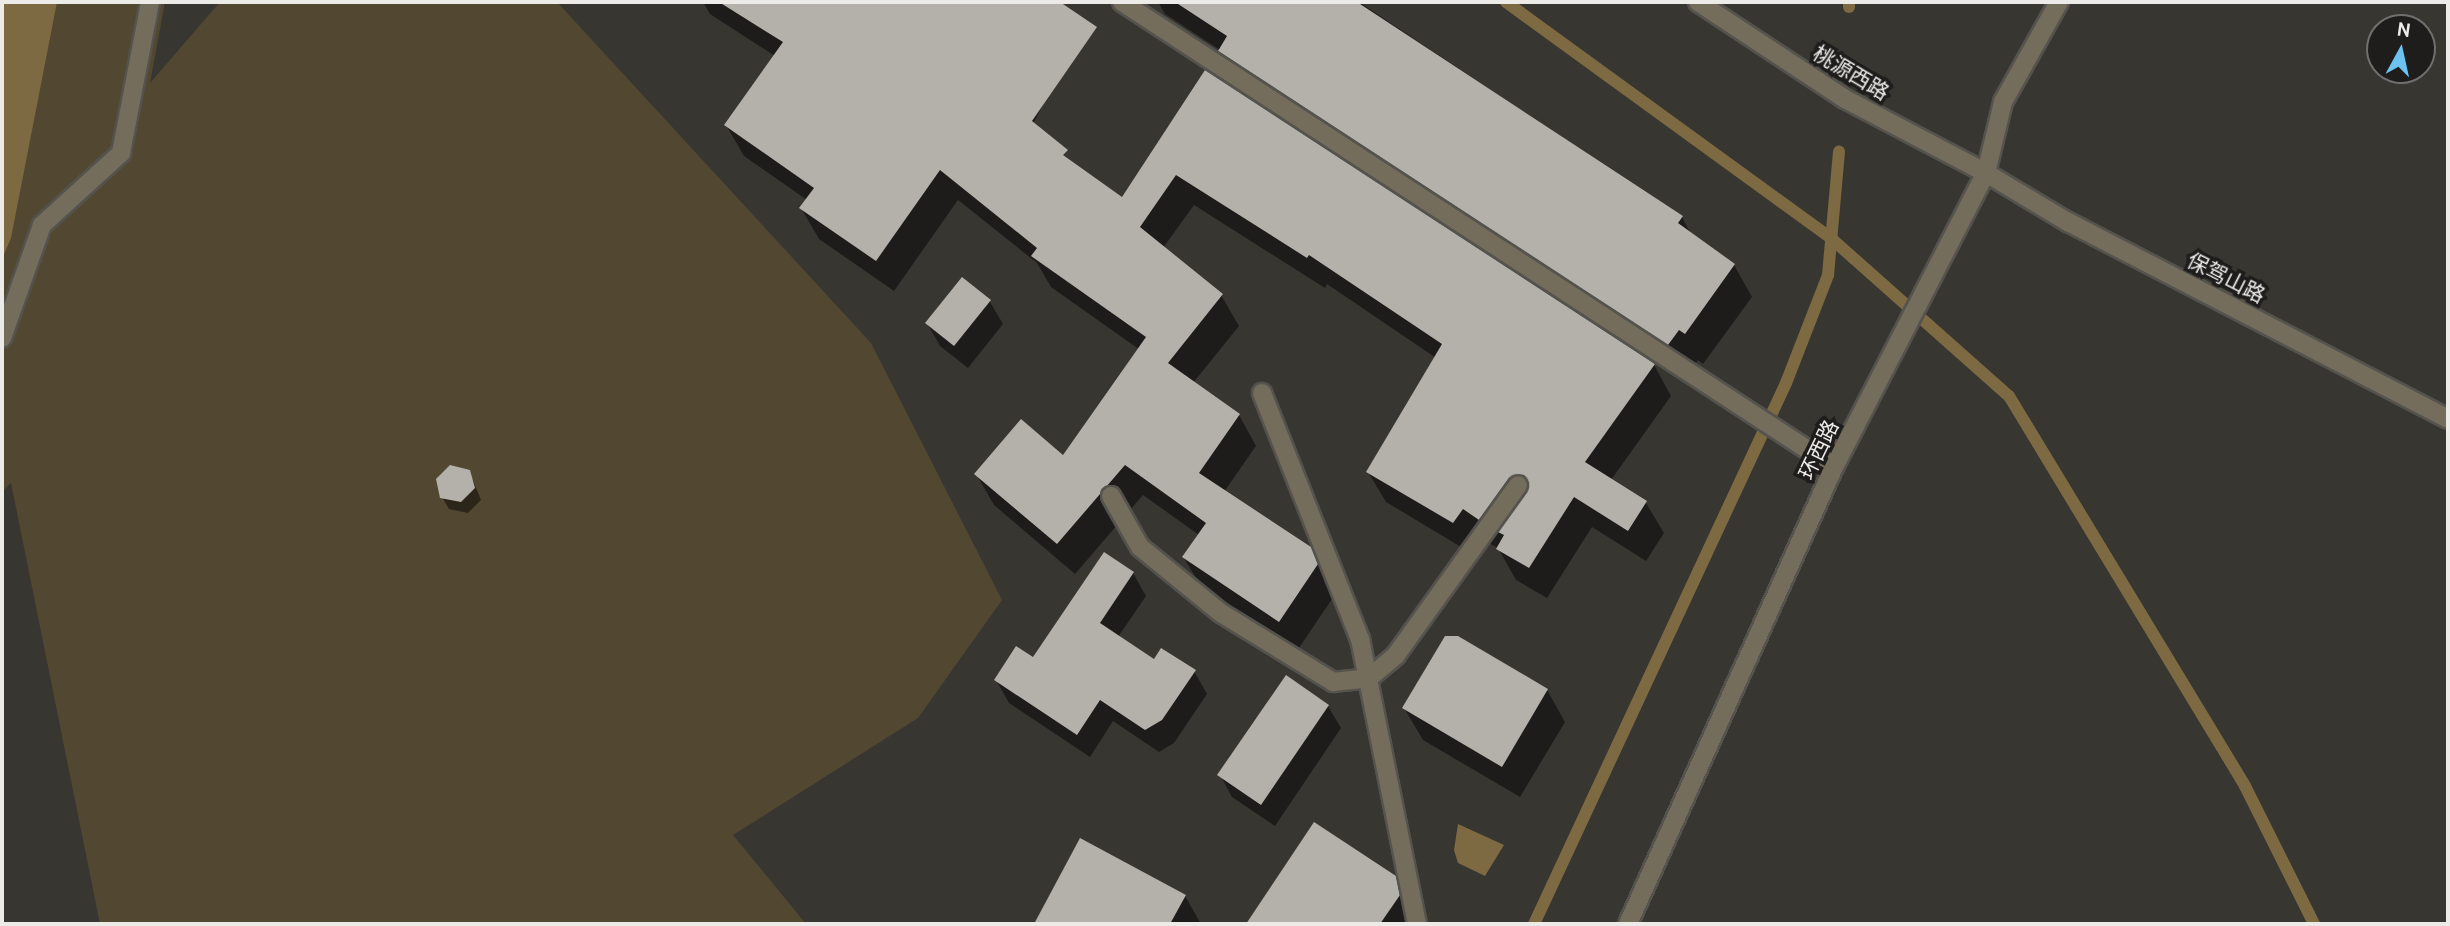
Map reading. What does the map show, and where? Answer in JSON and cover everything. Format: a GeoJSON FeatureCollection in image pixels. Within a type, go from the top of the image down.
{"type":"FeatureCollection","features":[{"type":"Feature","properties":{"kind":"street"},"geometry":{"type":"LineString","coordinates":[[2,338],[42,225],[121,153],[150,2]]}},
{"type":"Feature","properties":{"kind":"street"},"geometry":{"type":"LineString","coordinates":[[1122,2],[1792,436],[1834,467]]}},
{"type":"Feature","properties":{"kind":"street","name":"桃源西路"},"geometry":{"type":"LineString","coordinates":[[1698,2],[1845,99],[1986,173]]}},
{"type":"Feature","properties":{"kind":"street","name":"环西路"},"geometry":{"type":"LineString","coordinates":[[1628,924],[1834,467],[1986,173],[2003,102],[2059,2]]}},
{"type":"Feature","properties":{"kind":"street","name":"保驾山路"},"geometry":{"type":"LineString","coordinates":[[1986,173],[2068,222],[2448,419]]}},
{"type":"Feature","properties":{"kind":"street"},"geometry":{"type":"LineString","coordinates":[[1262,393],[1360,639],[1417,924]]}},
{"type":"Feature","properties":{"kind":"street"},"geometry":{"type":"LineString","coordinates":[[1111,496],[1140,547],[1221,613],[1333,682],[1369,678],[1396,655],[1518,485]]}},
{"type":"Feature","properties":{"kind":"shaded area"},"geometry":{"type":"Polygon","coordinates":[[[2,2],[165,2],[150,83],[220,2],[557,2],[871,343],[1002,600],[918,718],[733,835],[806,924],[100,924],[11,483],[2,492],[2,2]]]}},
{"type":"Feature","properties":{"kind":"shaded area"},"geometry":{"type":"Polygon","coordinates":[[[2,2],[57,2],[11,238],[2,259],[2,2]]]}},
{"type":"Feature","properties":{"kind":"shaded area"},"geometry":{"type":"Polygon","coordinates":[[[1458,824],[1504,845],[1485,876],[1458,863],[1454,850],[1458,824]]]}},
{"type":"Feature","properties":{"kind":"building"},"geometry":{"type":"Polygon","coordinates":[[[719,2],[1060,2],[1097,27],[1032,121],[1068,150],[1063,155],[1122,197],[1205,70],[1655,364],[1585,462],[1647,501],[1628,531],[1574,497],[1529,568],[1496,549],[1504,535],[1498,532],[1529,487],[1524,475],[1509,478],[1479,520],[1463,509],[1453,523],[1366,472],[1442,344],[1309,255],[1307,258],[1176,175],[1140,227],[1223,294],[1168,363],[1240,414],[1199,473],[1311,547],[1318,564],[1279,622],[1182,557],[1206,523],[1125,465],[1057,544],[974,474],[1021,419],[1063,455],[1146,337],[1031,256],[1037,248],[940,170],[876,261],[799,208],[814,188],[724,125],[783,42],[719,2]]]}},
{"type":"Feature","properties":{"kind":"building"},"geometry":{"type":"Polygon","coordinates":[[[1175,2],[1357,2],[1683,216],[1678,223],[1735,264],[1685,334],[1679,330],[1668,345],[1218,51],[1227,36],[1175,2]]]}},
{"type":"Feature","properties":{"kind":"building"},"geometry":{"type":"Polygon","coordinates":[[[962,277],[991,300],[954,346],[925,323],[962,277]]]}},
{"type":"Feature","properties":{"kind":"building"},"geometry":{"type":"Polygon","coordinates":[[[450,465],[470,470],[475,488],[461,502],[440,498],[436,479],[450,465]]]}},
{"type":"Feature","properties":{"kind":"building"},"geometry":{"type":"Polygon","coordinates":[[[1104,552],[1134,572],[1100,623],[1154,659],[1161,648],[1196,670],[1162,720],[1145,730],[1100,700],[1077,735],[994,680],[1016,646],[1033,657],[1104,552]]]}},
{"type":"Feature","properties":{"kind":"building"},"geometry":{"type":"Polygon","coordinates":[[[1445,636],[1458,636],[1548,689],[1502,767],[1402,708],[1445,636]]]}},
{"type":"Feature","properties":{"kind":"building"},"geometry":{"type":"Polygon","coordinates":[[[1286,675],[1329,705],[1261,805],[1217,775],[1286,675]]]}},
{"type":"Feature","properties":{"kind":"building"},"geometry":{"type":"Polygon","coordinates":[[[1314,822],[1396,876],[1400,895],[1380,924],[1246,924],[1314,822]]]}},
{"type":"Feature","properties":{"kind":"building"},"geometry":{"type":"Polygon","coordinates":[[[1080,838],[1186,895],[1170,924],[1034,924],[1080,838]]]}},
{"type":"Feature","properties":{"kind":"waterway"},"geometry":{"type":"LineString","coordinates":[[1506,2],[1833,240],[2009,396],[2245,786],[2314,924]]}},
{"type":"Feature","properties":{"kind":"waterway"},"geometry":{"type":"LineString","coordinates":[[1849,2],[1849,7]]}},
{"type":"Feature","properties":{"kind":"waterway"},"geometry":{"type":"LineString","coordinates":[[1534,924],[1786,383],[1828,275],[1839,151]]}}]}
